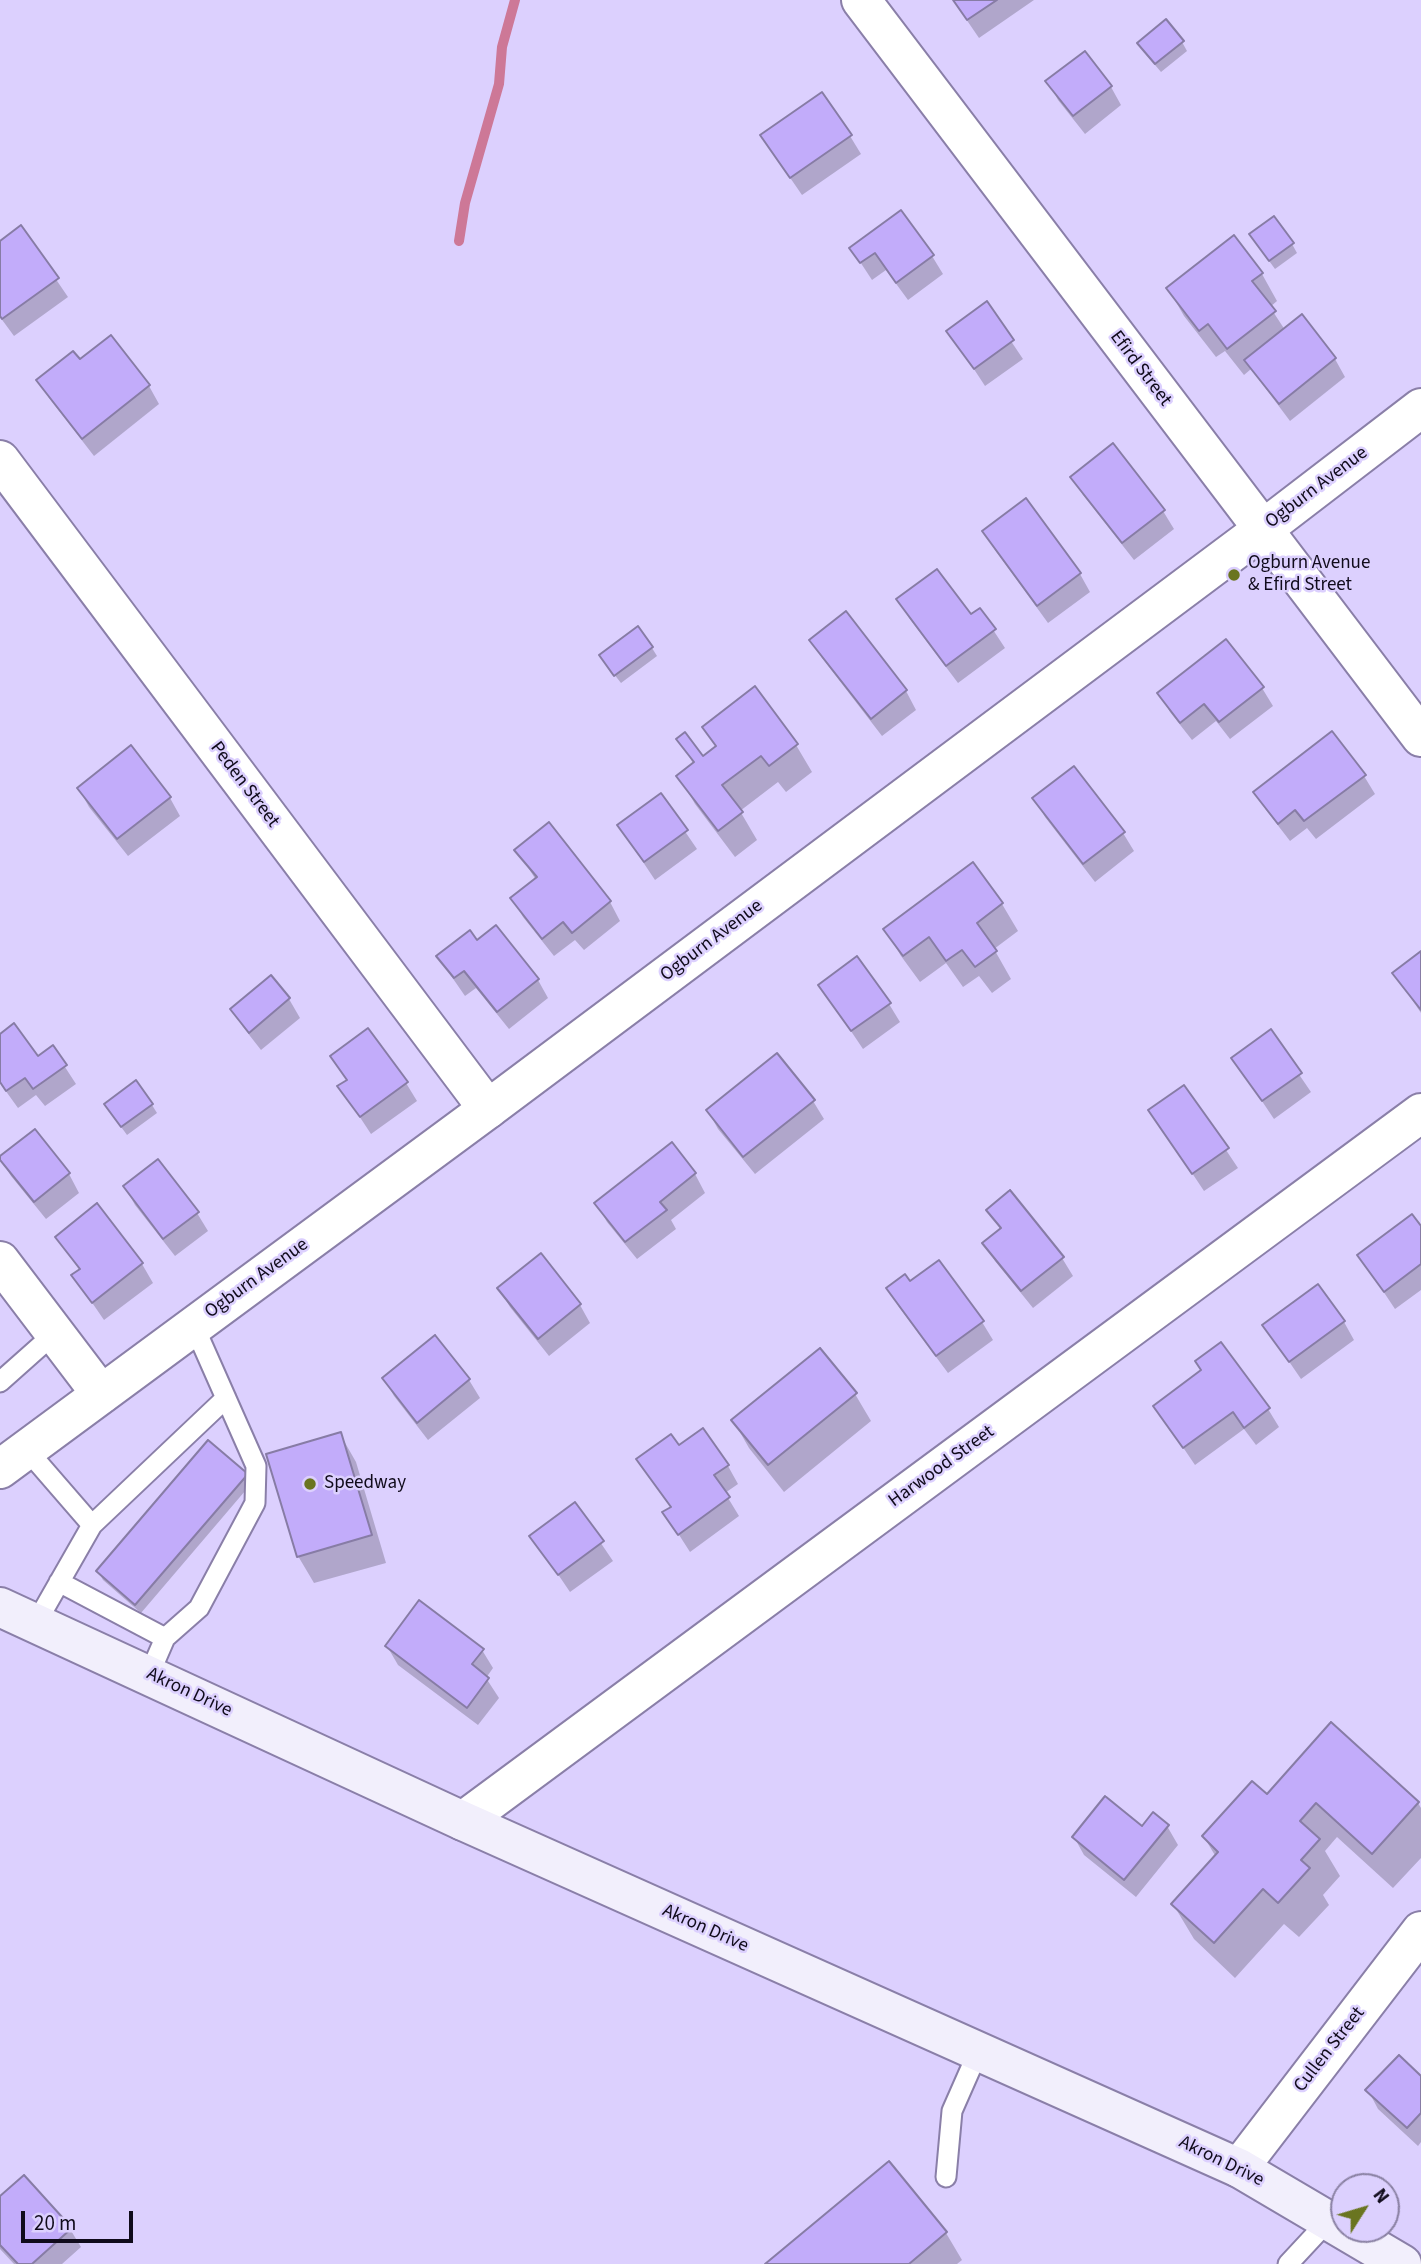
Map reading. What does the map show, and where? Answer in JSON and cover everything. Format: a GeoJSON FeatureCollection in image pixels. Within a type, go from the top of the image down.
{"type":"FeatureCollection","features":[{"type":"Feature","properties":{"kind":"main road","name":"Akron Drive"},"geometry":{"type":"LineString","coordinates":[[0,1607],[463,1821],[1239,2168],[1402,2264]]}},
{"type":"Feature","properties":{"kind":"street","name":"Efird Street"},"geometry":{"type":"LineString","coordinates":[[861,0],[1421,737]]}},
{"type":"Feature","properties":{"kind":"street","name":"Ogburn Avenue"},"geometry":{"type":"LineString","coordinates":[[9,1458],[101,1394],[488,1110],[1421,408]]}},
{"type":"Feature","properties":{"kind":"street","name":"Peden Street"},"geometry":{"type":"LineString","coordinates":[[0,460],[488,1110]]}},
{"type":"Feature","properties":{"kind":"street","name":"Harwood Street"},"geometry":{"type":"LineString","coordinates":[[463,1821],[1421,1113]]}},
{"type":"Feature","properties":{"kind":"street"},"geometry":{"type":"LineString","coordinates":[[0,1261],[101,1394]]}},
{"type":"Feature","properties":{"kind":"street","name":"Cullen Street"},"geometry":{"type":"LineString","coordinates":[[1239,2168],[1421,1931]]}},
{"type":"Feature","properties":{"kind":"lane"},"geometry":{"type":"LineString","coordinates":[[149,1675],[165,1638],[200,1608],[255,1503],[256,1466],[194,1326]]}},
{"type":"Feature","properties":{"kind":"lane"},"geometry":{"type":"LineString","coordinates":[[0,1382],[55,1333]]}},
{"type":"Feature","properties":{"kind":"lane"},"geometry":{"type":"LineString","coordinates":[[36,1623],[92,1525],[226,1398]]}},
{"type":"Feature","properties":{"kind":"lane"},"geometry":{"type":"LineString","coordinates":[[9,1458],[92,1525]]}},
{"type":"Feature","properties":{"kind":"lane"},"geometry":{"type":"LineString","coordinates":[[59,1582],[165,1638]]}},
{"type":"Feature","properties":{"kind":"lane"},"geometry":{"type":"LineString","coordinates":[[946,2177],[951,2111],[978,2052]]}},
{"type":"Feature","properties":{"kind":"lane"},"geometry":{"type":"LineString","coordinates":[[1288,2264],[1328,2221]]}},
{"type":"Feature","properties":{"kind":"building"},"geometry":{"type":"Polygon","coordinates":[[[953,0],[997,0],[967,20],[953,0]]]}},
{"type":"Feature","properties":{"kind":"building"},"geometry":{"type":"Polygon","coordinates":[[[1166,19],[1184,41],[1155,64],[1137,43],[1166,19]]]}},
{"type":"Feature","properties":{"kind":"building"},"geometry":{"type":"Polygon","coordinates":[[[1085,51],[1112,86],[1073,116],[1045,81],[1085,51]]]}},
{"type":"Feature","properties":{"kind":"building"},"geometry":{"type":"Polygon","coordinates":[[[822,92],[852,135],[790,178],[760,135],[822,92]]]}},
{"type":"Feature","properties":{"kind":"building"},"geometry":{"type":"Polygon","coordinates":[[[901,210],[934,255],[896,283],[875,253],[860,263],[849,248],[901,210]]]}},
{"type":"Feature","properties":{"kind":"building"},"geometry":{"type":"Polygon","coordinates":[[[1274,216],[1294,243],[1269,261],[1249,234],[1274,216]]]}},
{"type":"Feature","properties":{"kind":"building"},"geometry":{"type":"Polygon","coordinates":[[[21,225],[59,278],[2,319],[0,241],[21,225]]]}},
{"type":"Feature","properties":{"kind":"building"},"geometry":{"type":"Polygon","coordinates":[[[1234,235],[1263,273],[1252,281],[1276,311],[1227,349],[1208,324],[1199,331],[1166,288],[1234,235]]]}},
{"type":"Feature","properties":{"kind":"building"},"geometry":{"type":"Polygon","coordinates":[[[987,301],[1014,340],[974,369],[946,331],[987,301]]]}},
{"type":"Feature","properties":{"kind":"building"},"geometry":{"type":"Polygon","coordinates":[[[1302,314],[1336,358],[1279,404],[1244,360],[1302,314]]]}},
{"type":"Feature","properties":{"kind":"building"},"geometry":{"type":"Polygon","coordinates":[[[111,335],[150,385],[82,439],[36,380],[73,351],[80,359],[111,335]]]}},
{"type":"Feature","properties":{"kind":"building"},"geometry":{"type":"Polygon","coordinates":[[[1113,443],[1165,510],[1122,543],[1070,477],[1113,443]]]}},
{"type":"Feature","properties":{"kind":"building"},"geometry":{"type":"Polygon","coordinates":[[[1026,498],[1081,573],[1037,606],[982,531],[1026,498]]]}},
{"type":"Feature","properties":{"kind":"building"},"geometry":{"type":"Polygon","coordinates":[[[937,569],[971,614],[980,608],[996,629],[946,666],[896,599],[937,569]]]}},
{"type":"Feature","properties":{"kind":"building"},"geometry":{"type":"Polygon","coordinates":[[[846,611],[907,690],[871,719],[809,640],[846,611]]]}},
{"type":"Feature","properties":{"kind":"building"},"geometry":{"type":"Polygon","coordinates":[[[638,626],[653,647],[614,676],[599,655],[638,626]]]}},
{"type":"Feature","properties":{"kind":"building"},"geometry":{"type":"Polygon","coordinates":[[[1226,639],[1264,687],[1219,722],[1204,704],[1180,723],[1157,693],[1226,639]]]}},
{"type":"Feature","properties":{"kind":"building"},"geometry":{"type":"Polygon","coordinates":[[[755,686],[798,744],[769,766],[761,756],[722,785],[743,812],[718,831],[676,776],[694,762],[676,739],[685,732],[703,756],[716,746],[702,727],[755,686]]]}},
{"type":"Feature","properties":{"kind":"building"},"geometry":{"type":"Polygon","coordinates":[[[1332,731],[1366,775],[1304,821],[1295,810],[1278,824],[1253,792],[1332,731]]]}},
{"type":"Feature","properties":{"kind":"building"},"geometry":{"type":"Polygon","coordinates":[[[131,745],[171,797],[117,839],[77,788],[131,745]]]}},
{"type":"Feature","properties":{"kind":"building"},"geometry":{"type":"Polygon","coordinates":[[[1074,766],[1125,832],[1083,864],[1032,798],[1074,766]]]}},
{"type":"Feature","properties":{"kind":"building"},"geometry":{"type":"Polygon","coordinates":[[[661,793],[688,830],[644,862],[617,825],[661,793]]]}},
{"type":"Feature","properties":{"kind":"building"},"geometry":{"type":"Polygon","coordinates":[[[549,822],[611,901],[572,933],[563,922],[542,939],[510,898],[537,877],[514,850],[549,822]]]}},
{"type":"Feature","properties":{"kind":"building"},"geometry":{"type":"Polygon","coordinates":[[[973,862],[1003,903],[977,923],[997,951],[975,967],[962,950],[946,961],[929,937],[903,956],[883,929],[973,862]]]}},
{"type":"Feature","properties":{"kind":"building"},"geometry":{"type":"Polygon","coordinates":[[[496,925],[539,979],[497,1012],[464,971],[454,978],[436,956],[470,930],[477,940],[496,925]]]}},
{"type":"Feature","properties":{"kind":"building"},"geometry":{"type":"Polygon","coordinates":[[[1421,951],[1421,1010],[1392,973],[1421,951]]]}},
{"type":"Feature","properties":{"kind":"building"},"geometry":{"type":"Polygon","coordinates":[[[857,956],[891,1003],[851,1031],[818,985],[857,956]]]}},
{"type":"Feature","properties":{"kind":"building"},"geometry":{"type":"Polygon","coordinates":[[[271,975],[290,998],[249,1033],[230,1009],[271,975]]]}},
{"type":"Feature","properties":{"kind":"building"},"geometry":{"type":"Polygon","coordinates":[[[14,1023],[38,1056],[53,1045],[67,1065],[33,1089],[25,1078],[6,1091],[0,1082],[0,1034],[14,1023]]]}},
{"type":"Feature","properties":{"kind":"building"},"geometry":{"type":"Polygon","coordinates":[[[368,1028],[408,1082],[360,1117],[337,1086],[347,1080],[330,1056],[368,1028]]]}},
{"type":"Feature","properties":{"kind":"building"},"geometry":{"type":"Polygon","coordinates":[[[1271,1029],[1302,1073],[1262,1101],[1231,1058],[1271,1029]]]}},
{"type":"Feature","properties":{"kind":"building"},"geometry":{"type":"Polygon","coordinates":[[[777,1053],[815,1100],[743,1157],[706,1110],[777,1053]]]}},
{"type":"Feature","properties":{"kind":"building"},"geometry":{"type":"Polygon","coordinates":[[[136,1080],[153,1104],[121,1127],[104,1104],[136,1080]]]}},
{"type":"Feature","properties":{"kind":"building"},"geometry":{"type":"Polygon","coordinates":[[[1184,1085],[1229,1148],[1192,1174],[1148,1110],[1184,1085]]]}},
{"type":"Feature","properties":{"kind":"building"},"geometry":{"type":"Polygon","coordinates":[[[35,1129],[70,1173],[34,1202],[0,1160],[0,1156],[35,1129]]]}},
{"type":"Feature","properties":{"kind":"building"},"geometry":{"type":"Polygon","coordinates":[[[672,1142],[696,1173],[660,1202],[667,1210],[625,1242],[594,1203],[672,1142]]]}},
{"type":"Feature","properties":{"kind":"building"},"geometry":{"type":"Polygon","coordinates":[[[158,1159],[199,1212],[163,1239],[123,1186],[158,1159]]]}},
{"type":"Feature","properties":{"kind":"building"},"geometry":{"type":"Polygon","coordinates":[[[1010,1190],[1064,1257],[1021,1291],[982,1243],[1001,1228],[986,1210],[1010,1190]]]}},
{"type":"Feature","properties":{"kind":"building"},"geometry":{"type":"Polygon","coordinates":[[[97,1203],[143,1263],[92,1303],[71,1275],[80,1269],[55,1237],[97,1203]]]}},
{"type":"Feature","properties":{"kind":"building"},"geometry":{"type":"Polygon","coordinates":[[[1412,1214],[1421,1226],[1421,1264],[1384,1292],[1357,1255],[1412,1214]]]}},
{"type":"Feature","properties":{"kind":"building"},"geometry":{"type":"Polygon","coordinates":[[[541,1253],[581,1304],[538,1339],[497,1288],[541,1253]]]}},
{"type":"Feature","properties":{"kind":"building"},"geometry":{"type":"Polygon","coordinates":[[[939,1260],[984,1321],[936,1356],[886,1288],[905,1274],[910,1281],[939,1260]]]}},
{"type":"Feature","properties":{"kind":"building"},"geometry":{"type":"Polygon","coordinates":[[[1318,1284],[1345,1321],[1289,1362],[1262,1325],[1318,1284]]]}},
{"type":"Feature","properties":{"kind":"building"},"geometry":{"type":"Polygon","coordinates":[[[435,1335],[470,1379],[417,1423],[382,1378],[435,1335]]]}},
{"type":"Feature","properties":{"kind":"building"},"geometry":{"type":"Polygon","coordinates":[[[1221,1342],[1270,1408],[1244,1428],[1233,1412],[1183,1448],[1153,1406],[1201,1370],[1195,1361],[1221,1342]]]}},
{"type":"Feature","properties":{"kind":"building"},"geometry":{"type":"Polygon","coordinates":[[[820,1348],[857,1393],[768,1465],[731,1420],[820,1348]]]}},
{"type":"Feature","properties":{"kind":"building"},"geometry":{"type":"Polygon","coordinates":[[[703,1428],[729,1465],[714,1475],[730,1497],[678,1535],[662,1512],[671,1507],[636,1459],[671,1434],[679,1445],[703,1428]]]}},
{"type":"Feature","properties":{"kind":"building"},"geometry":{"type":"Polygon","coordinates":[[[341,1432],[372,1535],[297,1557],[266,1454],[341,1432]]]}},
{"type":"Feature","properties":{"kind":"building"},"geometry":{"type":"Polygon","coordinates":[[[208,1440],[248,1474],[135,1605],[96,1571],[208,1440]]]}},
{"type":"Feature","properties":{"kind":"building"},"geometry":{"type":"Polygon","coordinates":[[[575,1502],[604,1541],[558,1575],[529,1536],[575,1502]]]}},
{"type":"Feature","properties":{"kind":"building"},"geometry":{"type":"Polygon","coordinates":[[[419,1600],[484,1649],[472,1664],[489,1678],[467,1708],[385,1646],[419,1600]]]}},
{"type":"Feature","properties":{"kind":"building"},"geometry":{"type":"Polygon","coordinates":[[[1331,1722],[1419,1802],[1372,1854],[1316,1803],[1300,1821],[1320,1839],[1301,1860],[1310,1868],[1278,1903],[1263,1889],[1214,1943],[1171,1904],[1218,1852],[1202,1836],[1252,1781],[1267,1794],[1331,1722]]]}},
{"type":"Feature","properties":{"kind":"building"},"geometry":{"type":"Polygon","coordinates":[[[1105,1796],[1142,1826],[1153,1812],[1169,1825],[1124,1880],[1072,1837],[1105,1796]]]}},
{"type":"Feature","properties":{"kind":"building"},"geometry":{"type":"Polygon","coordinates":[[[1399,2055],[1421,2076],[1421,2113],[1407,2128],[1365,2090],[1399,2055]]]}},
{"type":"Feature","properties":{"kind":"building"},"geometry":{"type":"Polygon","coordinates":[[[889,2161],[947,2232],[909,2264],[765,2264],[889,2161]]]}},
{"type":"Feature","properties":{"kind":"building"},"geometry":{"type":"Polygon","coordinates":[[[24,2175],[72,2228],[32,2264],[18,2264],[0,2245],[0,2196],[24,2175]]]}},
{"type":"Feature","properties":{"kind":"waterway"},"geometry":{"type":"LineString","coordinates":[[459,241],[465,203],[499,84],[502,47],[515,0]]}},
{"type":"Feature","properties":{"kind":"place","name":"Ogburn Avenue & Efird Street"},"geometry":{"type":"Point","coordinates":[1234,575]}},
{"type":"Feature","properties":{"kind":"place","name":"Speedway"},"geometry":{"type":"Point","coordinates":[310,1484]}}]}
